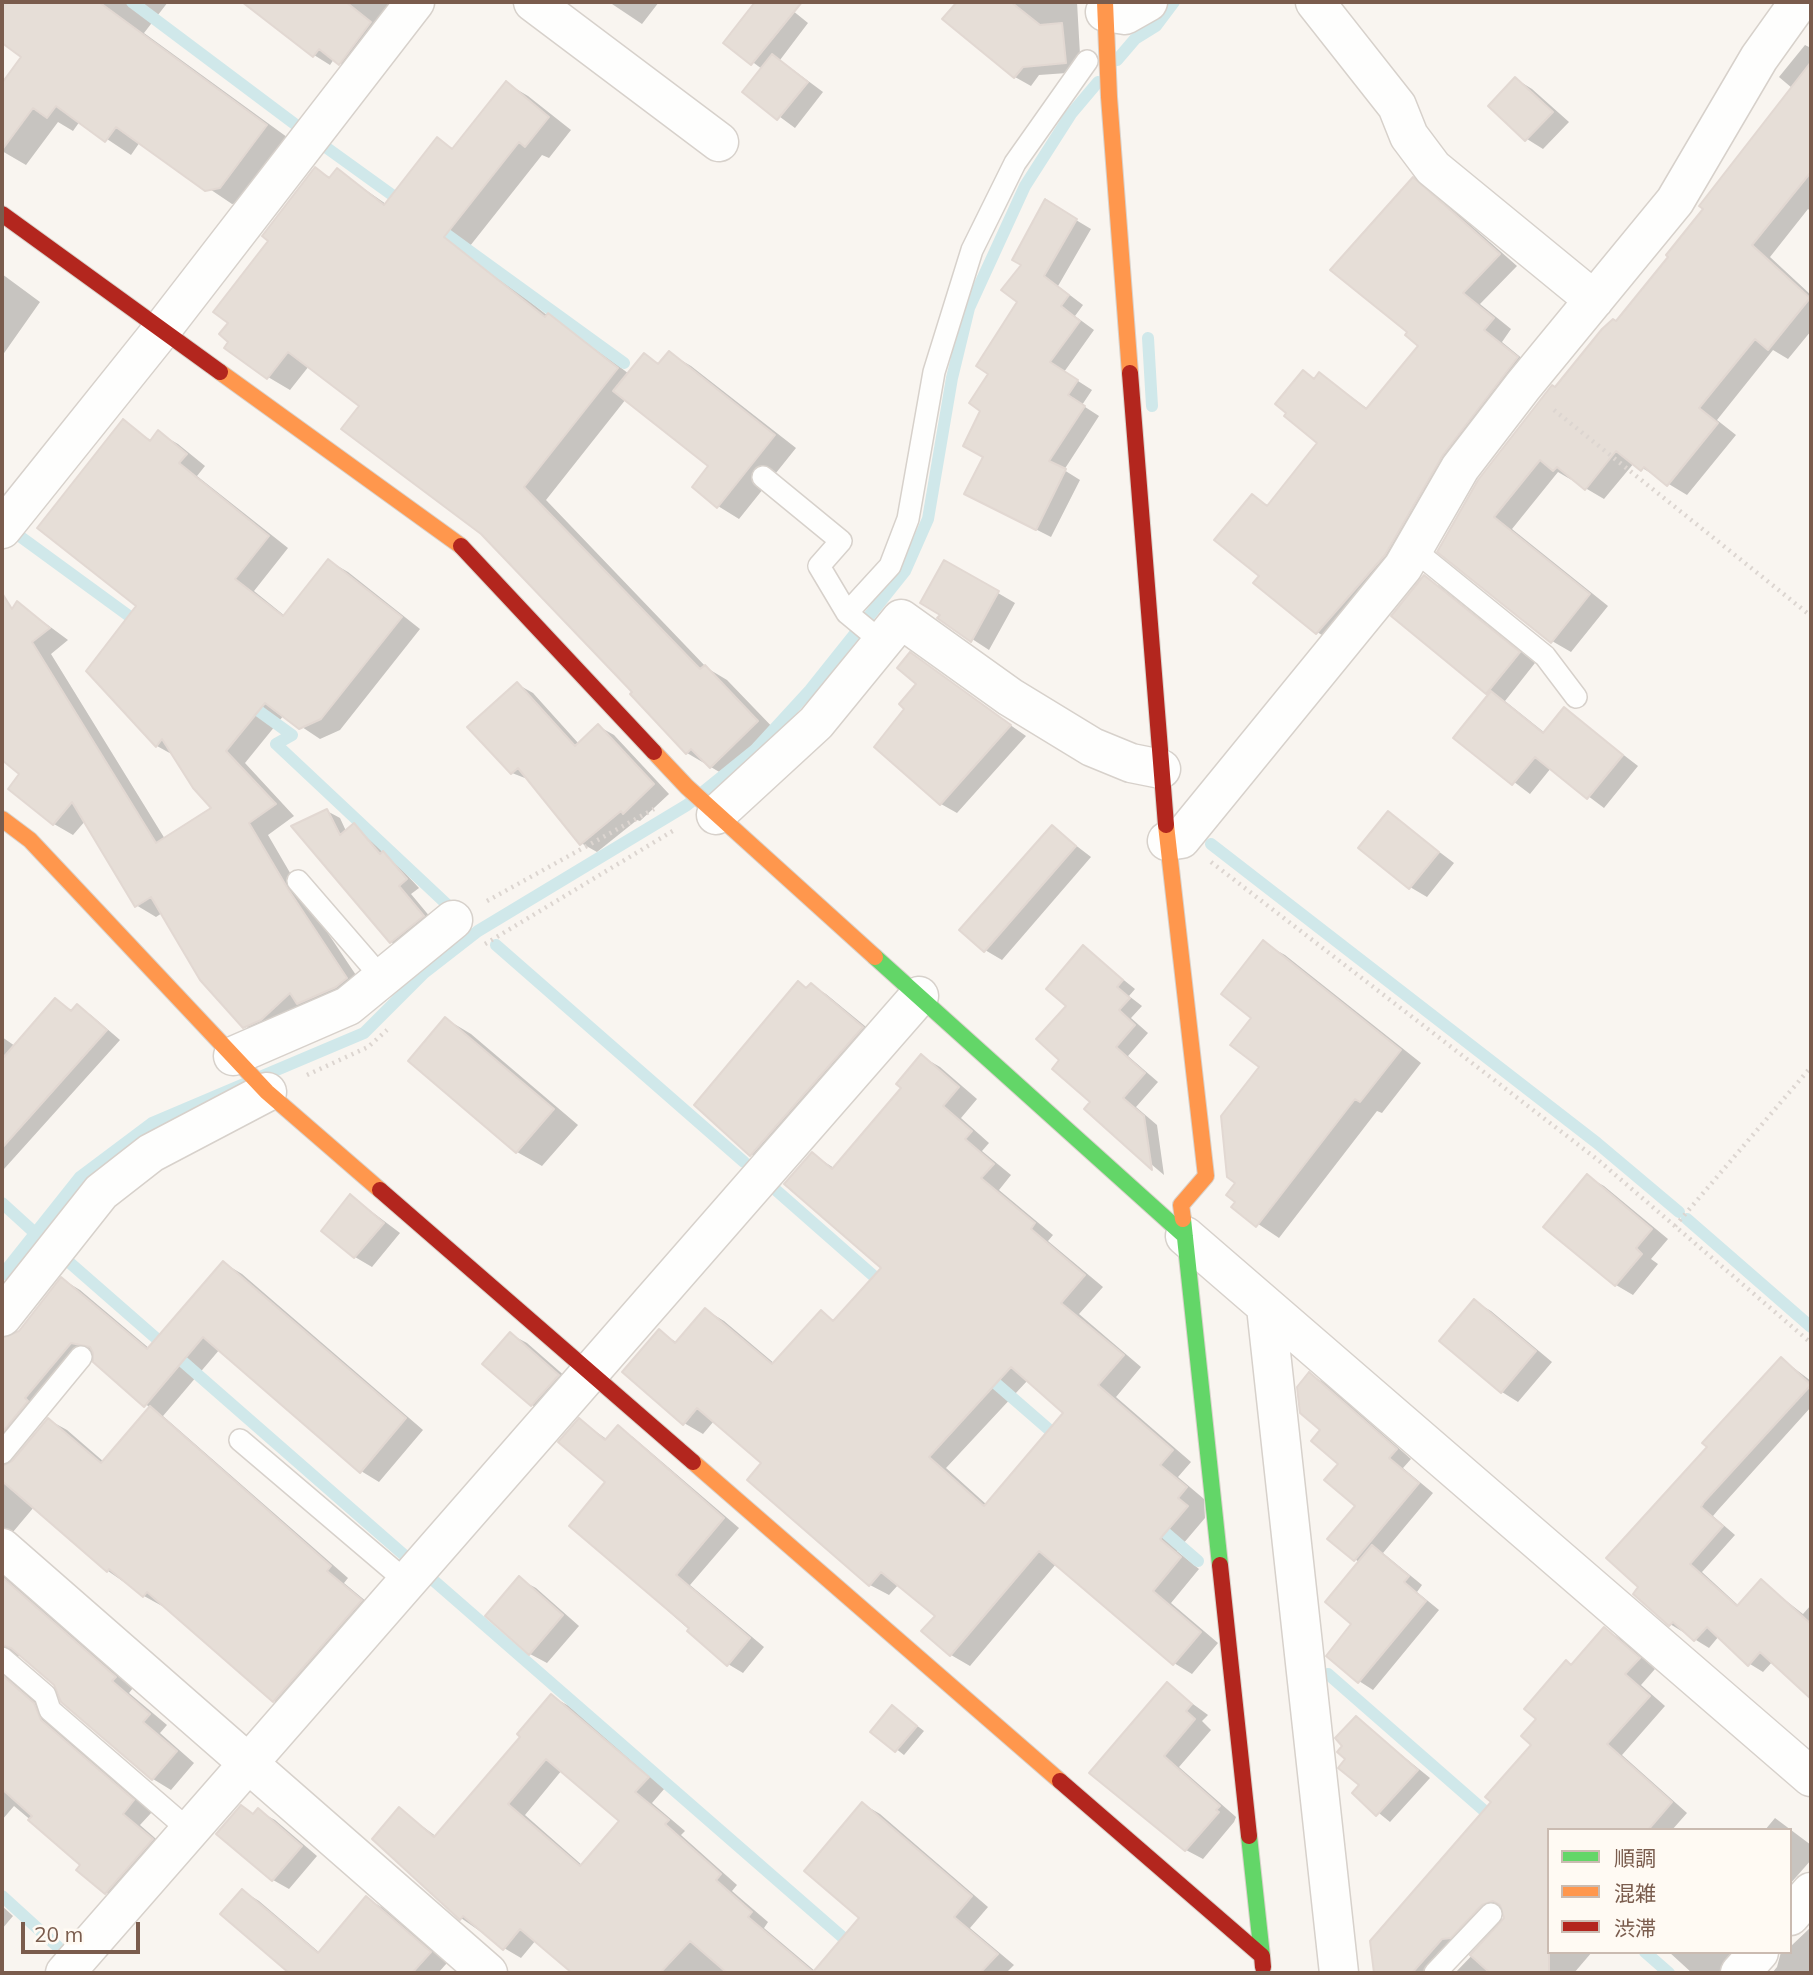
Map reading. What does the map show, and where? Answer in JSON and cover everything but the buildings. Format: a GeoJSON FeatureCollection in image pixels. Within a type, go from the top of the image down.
{"type":"FeatureCollection","features":[{"type":"Feature","properties":{"kind":"street"},"geometry":{"type":"LineString","coordinates":[[2,529],[160,332],[415,2]]}},
{"type":"Feature","properties":{"kind":"street"},"geometry":{"type":"LineString","coordinates":[[533,2],[719,142]]}},
{"type":"Feature","properties":{"kind":"street"},"geometry":{"type":"LineString","coordinates":[[1148,2],[1125,15],[1105,7],[1109,97],[1161,769],[1174,840],[1206,1176],[1181,1205],[1264,1973]]}},
{"type":"Feature","properties":{"kind":"street"},"geometry":{"type":"LineString","coordinates":[[1315,2],[1397,106],[1409,136],[1433,167],[1594,300]]}},
{"type":"Feature","properties":{"kind":"street"},"geometry":{"type":"LineString","coordinates":[[1174,840],[1403,567],[1460,468],[1523,386],[1675,201],[1759,58],[1799,2]]}},
{"type":"Feature","properties":{"kind":"street"},"geometry":{"type":"LineString","coordinates":[[2,214],[160,332],[465,549],[685,786],[710,809],[1185,1236],[1811,1777]]}},
{"type":"Feature","properties":{"kind":"street"},"geometry":{"type":"LineString","coordinates":[[710,809],[816,723],[879,639],[901,619],[1010,697],[1092,747],[1131,763],[1161,769]]}},
{"type":"Feature","properties":{"kind":"street"},"geometry":{"type":"LineString","coordinates":[[7,829],[108,921],[264,1090],[1262,1956]]}},
{"type":"Feature","properties":{"kind":"street"},"geometry":{"type":"LineString","coordinates":[[237,1060],[348,1006],[453,920]]}},
{"type":"Feature","properties":{"kind":"street"},"geometry":{"type":"LineString","coordinates":[[65,1973],[919,996]]}},
{"type":"Feature","properties":{"kind":"street"},"geometry":{"type":"LineString","coordinates":[[2,1317],[101,1192],[150,1153],[264,1090]]}},
{"type":"Feature","properties":{"kind":"street"},"geometry":{"type":"LineString","coordinates":[[1266,1307],[1339,1973]]}},
{"type":"Feature","properties":{"kind":"street"},"geometry":{"type":"LineString","coordinates":[[2,1549],[488,1973]]}},
{"type":"Feature","properties":{"kind":"street"},"geometry":{"type":"LineString","coordinates":[[1792,1914],[1811,1892]]}},
{"type":"Feature","properties":{"kind":"street"},"geometry":{"type":"LineString","coordinates":[[1740,1973],[1757,1954]]}},
{"type":"Feature","properties":{"kind":"lane"},"geometry":{"type":"LineString","coordinates":[[850,615],[890,566],[908,519],[934,372],[972,250],[1015,163],[1087,61]]}},
{"type":"Feature","properties":{"kind":"lane"},"geometry":{"type":"LineString","coordinates":[[763,477],[841,541],[819,566],[850,615],[879,639]]}},
{"type":"Feature","properties":{"kind":"lane"},"geometry":{"type":"LineString","coordinates":[[1413,549],[1545,656],[1576,696]]}},
{"type":"Feature","properties":{"kind":"lane"},"geometry":{"type":"LineString","coordinates":[[298,881],[382,978]]}},
{"type":"Feature","properties":{"kind":"lane"},"geometry":{"type":"LineString","coordinates":[[2,1453],[81,1357]]}},
{"type":"Feature","properties":{"kind":"lane"},"geometry":{"type":"LineString","coordinates":[[240,1440],[407,1582]]}},
{"type":"Feature","properties":{"kind":"lane"},"geometry":{"type":"LineString","coordinates":[[2,1658],[45,1695],[50,1710],[190,1830]]}},
{"type":"Feature","properties":{"kind":"lane"},"geometry":{"type":"LineString","coordinates":[[1435,1973],[1491,1914]]}},
{"type":"Feature","properties":{"kind":"path"},"geometry":{"type":"LineString","coordinates":[[1523,386],[1811,616]]}},
{"type":"Feature","properties":{"kind":"path"},"geometry":{"type":"LineString","coordinates":[[453,920],[663,804],[685,786]]}},
{"type":"Feature","properties":{"kind":"path"},"geometry":{"type":"LineString","coordinates":[[480,947],[710,809]]}},
{"type":"Feature","properties":{"kind":"path"},"geometry":{"type":"LineString","coordinates":[[1174,840],[1598,1160],[1811,1343]]}},
{"type":"Feature","properties":{"kind":"path"},"geometry":{"type":"LineString","coordinates":[[264,1090],[368,1047],[396,1021]]}},
{"type":"Feature","properties":{"kind":"path"},"geometry":{"type":"LineString","coordinates":[[1675,1226],[1811,1067]]}},
{"type":"Feature","properties":{"kind":"waterway"},"geometry":{"type":"LineString","coordinates":[[132,2],[300,128]]}},
{"type":"Feature","properties":{"kind":"waterway"},"geometry":{"type":"LineString","coordinates":[[1117,60],[1135,39],[1156,26],[1174,2]]}},
{"type":"Feature","properties":{"kind":"waterway"},"geometry":{"type":"LineString","coordinates":[[260,1077],[364,1033],[424,973],[478,931],[687,805],[755,750],[810,690],[905,571],[928,519],[952,378],[969,308],[1025,186],[1071,114],[1098,82]]}},
{"type":"Feature","properties":{"kind":"waterway"},"geometry":{"type":"LineString","coordinates":[[320,143],[406,205]]}},
{"type":"Feature","properties":{"kind":"waterway"},"geometry":{"type":"LineString","coordinates":[[435,226],[624,363]]}},
{"type":"Feature","properties":{"kind":"waterway"},"geometry":{"type":"LineString","coordinates":[[1148,338],[1152,406]]}},
{"type":"Feature","properties":{"kind":"waterway"},"geometry":{"type":"LineString","coordinates":[[19,526],[14,532],[140,624]]}},
{"type":"Feature","properties":{"kind":"waterway"},"geometry":{"type":"LineString","coordinates":[[245,701],[292,735],[276,744],[455,912]]}},
{"type":"Feature","properties":{"kind":"waterway"},"geometry":{"type":"LineString","coordinates":[[1211,844],[1597,1143],[1679,1212]]}},
{"type":"Feature","properties":{"kind":"waterway"},"geometry":{"type":"LineString","coordinates":[[496,945],[744,1162]]}},
{"type":"Feature","properties":{"kind":"waterway"},"geometry":{"type":"LineString","coordinates":[[2,1275],[80,1177],[152,1123],[244,1084]]}},
{"type":"Feature","properties":{"kind":"waterway"},"geometry":{"type":"LineString","coordinates":[[777,1191],[885,1286]]}},
{"type":"Feature","properties":{"kind":"waterway"},"geometry":{"type":"LineString","coordinates":[[2,1203],[35,1233]]}},
{"type":"Feature","properties":{"kind":"waterway"},"geometry":{"type":"LineString","coordinates":[[1687,1219],[1811,1327]]}},
{"type":"Feature","properties":{"kind":"waterway"},"geometry":{"type":"LineString","coordinates":[[62,1256],[404,1555]]}},
{"type":"Feature","properties":{"kind":"waterway"},"geometry":{"type":"LineString","coordinates":[[985,1374],[1061,1440]]}},
{"type":"Feature","properties":{"kind":"waterway"},"geometry":{"type":"LineString","coordinates":[[1153,1522],[1198,1561]]}},
{"type":"Feature","properties":{"kind":"waterway"},"geometry":{"type":"LineString","coordinates":[[433,1580],[855,1948]]}},
{"type":"Feature","properties":{"kind":"waterway"},"geometry":{"type":"LineString","coordinates":[[1328,1674],[1496,1821]]}},
{"type":"Feature","properties":{"kind":"waterway"},"geometry":{"type":"LineString","coordinates":[[2,1896],[58,1947]]}},
{"type":"Feature","properties":{"kind":"waterway"},"geometry":{"type":"LineString","coordinates":[[1647,1954],[1669,1973]]}},
{"type":"Feature","properties":{"kind":"traffic: fast"},"geometry":{"type":"LineString","coordinates":[[875,957],[1185,1236]]}},
{"type":"Feature","properties":{"kind":"traffic: fast"},"geometry":{"type":"LineString","coordinates":[[1183,1219],[1220,1565]]}},
{"type":"Feature","properties":{"kind":"traffic: fast"},"geometry":{"type":"LineString","coordinates":[[1249,1836],[1262,1956]]}},
{"type":"Feature","properties":{"kind":"traffic: slow"},"geometry":{"type":"LineString","coordinates":[[1105,2],[1109,97],[1130,373]]}},
{"type":"Feature","properties":{"kind":"traffic: slow"},"geometry":{"type":"LineString","coordinates":[[220,372],[461,546]]}},
{"type":"Feature","properties":{"kind":"traffic: slow"},"geometry":{"type":"LineString","coordinates":[[654,752],[687,787],[875,957]]}},
{"type":"Feature","properties":{"kind":"traffic: slow"},"geometry":{"type":"LineString","coordinates":[[2,819],[30,840],[267,1092],[380,1190]]}},
{"type":"Feature","properties":{"kind":"traffic: slow"},"geometry":{"type":"LineString","coordinates":[[1166,825],[1206,1176],[1181,1205],[1183,1219]]}},
{"type":"Feature","properties":{"kind":"traffic: slow"},"geometry":{"type":"LineString","coordinates":[[693,1462],[1060,1781]]}},
{"type":"Feature","properties":{"kind":"traffic: jam"},"geometry":{"type":"LineString","coordinates":[[2,214],[220,372]]}},
{"type":"Feature","properties":{"kind":"traffic: jam"},"geometry":{"type":"LineString","coordinates":[[1130,373],[1166,825]]}},
{"type":"Feature","properties":{"kind":"traffic: jam"},"geometry":{"type":"LineString","coordinates":[[461,546],[654,752]]}},
{"type":"Feature","properties":{"kind":"traffic: jam"},"geometry":{"type":"LineString","coordinates":[[380,1190],[693,1462]]}},
{"type":"Feature","properties":{"kind":"traffic: jam"},"geometry":{"type":"LineString","coordinates":[[1220,1565],[1249,1836]]}},
{"type":"Feature","properties":{"kind":"traffic: jam"},"geometry":{"type":"LineString","coordinates":[[1060,1781],[1262,1956],[1263,1967]]}}]}
